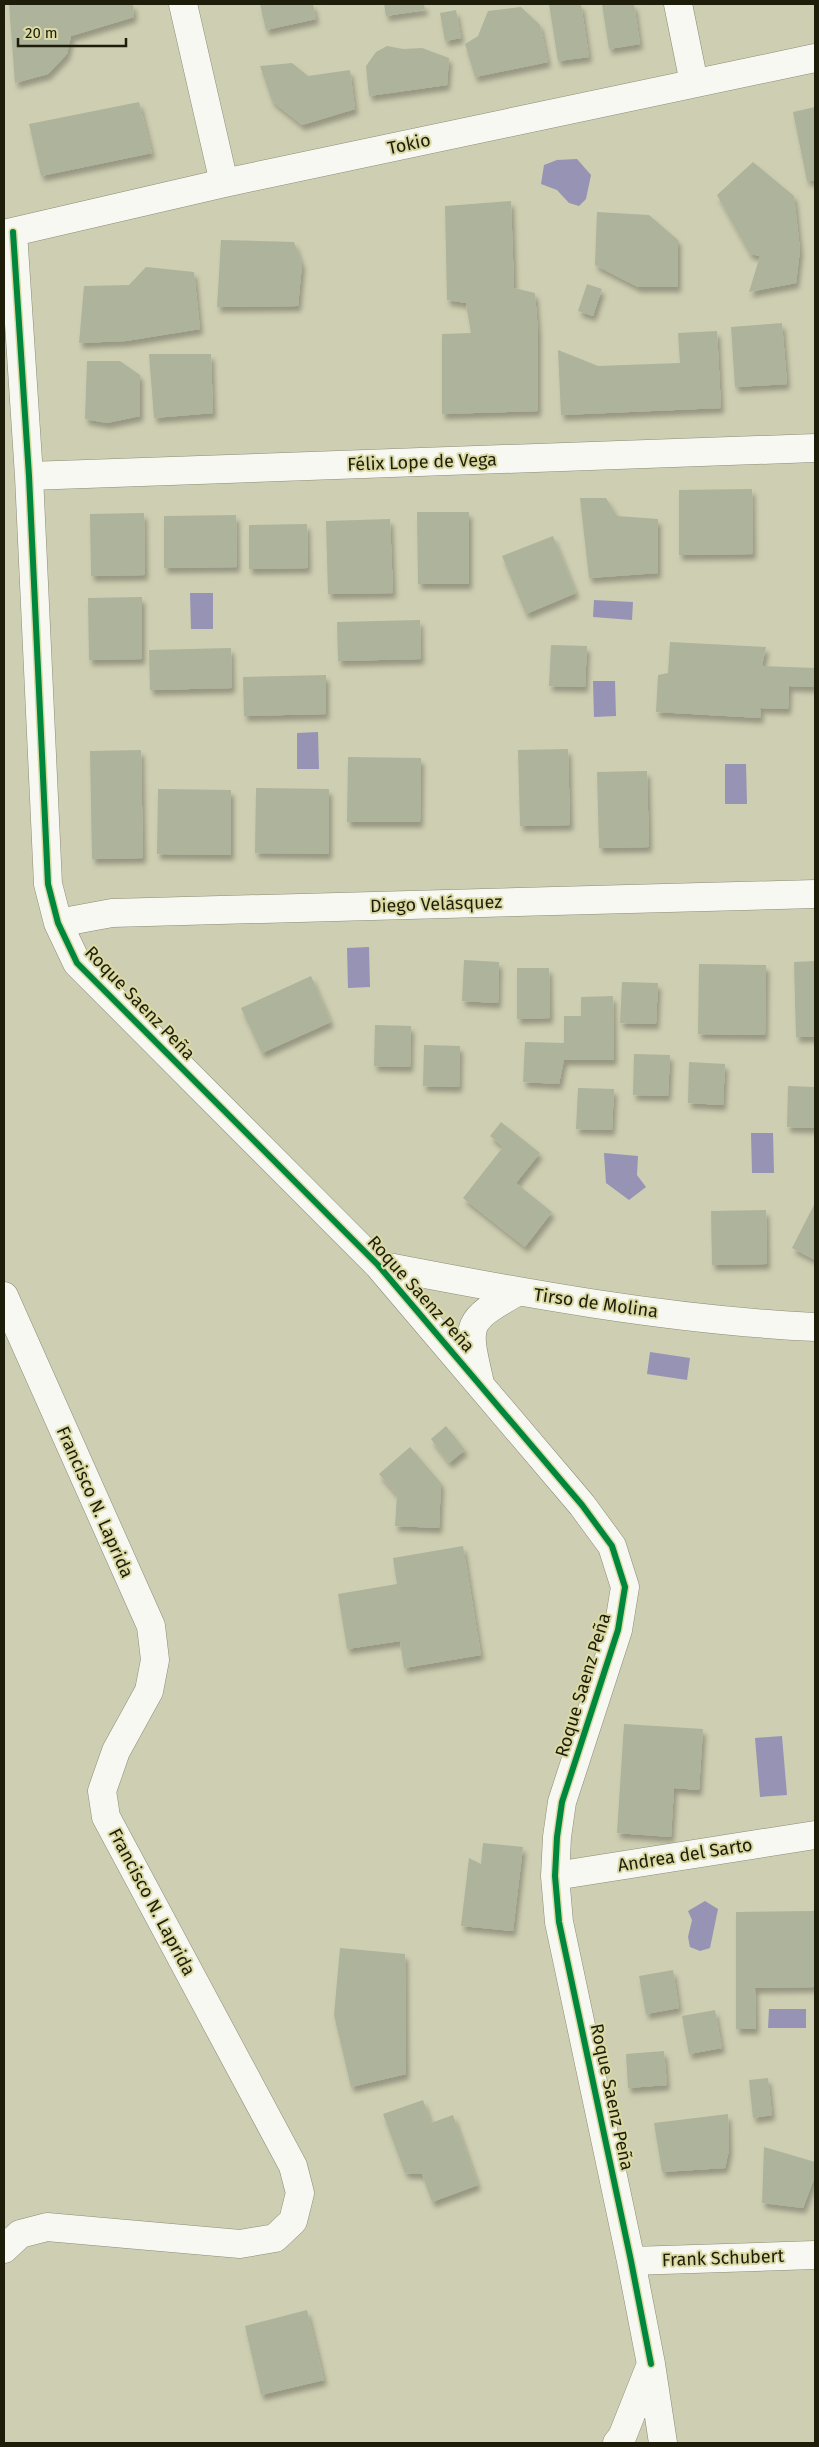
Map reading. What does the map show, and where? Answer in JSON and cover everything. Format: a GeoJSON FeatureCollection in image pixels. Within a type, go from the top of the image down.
{"type":"FeatureCollection","features":[{"type":"Feature","properties":{"kind":"street"},"geometry":{"type":"LineString","coordinates":[[183,4],[224,183]]}},
{"type":"Feature","properties":{"kind":"street"},"geometry":{"type":"LineString","coordinates":[[678,4],[694,84]]}},
{"type":"Feature","properties":{"kind":"street","name":"Tokio"},"geometry":{"type":"LineString","coordinates":[[8,233],[224,183],[815,58]]}},
{"type":"Feature","properties":{"kind":"street","name":"Roque Saenz Peña"},"geometry":{"type":"LineString","coordinates":[[8,233],[29,476],[48,884],[58,923],[77,964],[378,1266],[480,1383],[582,1505],[612,1546],[625,1587],[618,1630],[562,1802],[554,1876],[559,1922],[631,2261],[651,2364],[663,2443]]}},
{"type":"Feature","properties":{"kind":"street","name":"Félix Lope de Vega"},"geometry":{"type":"LineString","coordinates":[[29,476],[815,448]]}},
{"type":"Feature","properties":{"kind":"street","name":"Diego Velásquez"},"geometry":{"type":"LineString","coordinates":[[58,923],[112,913],[815,894]]}},
{"type":"Feature","properties":{"kind":"street","name":"Tirso de Molina"},"geometry":{"type":"LineString","coordinates":[[378,1266],[517,1292],[750,1324],[815,1327]]}},
{"type":"Feature","properties":{"kind":"street"},"geometry":{"type":"LineString","coordinates":[[480,1383],[471,1344],[473,1325],[488,1309],[517,1292]]}},
{"type":"Feature","properties":{"kind":"street","name":"Francisco N. Laprida"},"geometry":{"type":"LineString","coordinates":[[4,1296],[150,1626],[155,1660],[149,1691],[116,1751],[110,1767],[102,1791],[106,1817],[293,2166],[300,2193],[293,2221],[275,2238],[240,2244],[47,2227],[20,2234],[4,2249]]}},
{"type":"Feature","properties":{"kind":"street","name":"Andrea del Sarto"},"geometry":{"type":"LineString","coordinates":[[554,1876],[815,1835]]}},
{"type":"Feature","properties":{"kind":"street","name":"Frank Schubert"},"geometry":{"type":"LineString","coordinates":[[631,2261],[815,2255]]}},
{"type":"Feature","properties":{"kind":"street"},"geometry":{"type":"LineString","coordinates":[[617,2443],[622,2437],[651,2364]]}},
{"type":"Feature","properties":{"kind":"shaded area"},"geometry":{"type":"Polygon","coordinates":[[[577,159],[591,175],[586,199],[579,206],[569,203],[557,190],[541,184],[544,165],[557,160],[577,159]]]}},
{"type":"Feature","properties":{"kind":"shaded area"},"geometry":{"type":"Polygon","coordinates":[[[190,593],[213,593],[213,629],[191,629],[190,593]]]}},
{"type":"Feature","properties":{"kind":"shaded area"},"geometry":{"type":"Polygon","coordinates":[[[594,600],[633,602],[632,620],[593,617],[594,600]]]}},
{"type":"Feature","properties":{"kind":"shaded area"},"geometry":{"type":"Polygon","coordinates":[[[593,681],[615,681],[616,716],[594,717],[593,681]]]}},
{"type":"Feature","properties":{"kind":"shaded area"},"geometry":{"type":"Polygon","coordinates":[[[318,732],[319,769],[297,769],[297,733],[318,732]]]}},
{"type":"Feature","properties":{"kind":"shaded area"},"geometry":{"type":"Polygon","coordinates":[[[725,764],[746,764],[747,804],[725,804],[725,764]]]}},
{"type":"Feature","properties":{"kind":"shaded area"},"geometry":{"type":"Polygon","coordinates":[[[369,947],[370,987],[348,988],[347,948],[369,947]]]}},
{"type":"Feature","properties":{"kind":"shaded area"},"geometry":{"type":"Polygon","coordinates":[[[751,1133],[773,1133],[774,1173],[752,1173],[751,1133]]]}},
{"type":"Feature","properties":{"kind":"shaded area"},"geometry":{"type":"Polygon","coordinates":[[[604,1153],[638,1156],[637,1175],[646,1187],[629,1200],[606,1183],[604,1153]]]}},
{"type":"Feature","properties":{"kind":"shaded area"},"geometry":{"type":"Polygon","coordinates":[[[650,1352],[690,1358],[687,1380],[647,1374],[650,1352]]]}},
{"type":"Feature","properties":{"kind":"shaded area"},"geometry":{"type":"Polygon","coordinates":[[[782,1736],[787,1795],[760,1797],[755,1738],[782,1736]]]}},
{"type":"Feature","properties":{"kind":"shaded area"},"geometry":{"type":"Polygon","coordinates":[[[705,1901],[718,1909],[710,1948],[700,1951],[690,1947],[688,1937],[692,1920],[688,1911],[705,1901]]]}},
{"type":"Feature","properties":{"kind":"shaded area"},"geometry":{"type":"Polygon","coordinates":[[[769,2009],[806,2009],[806,2028],[768,2028],[769,2009]]]}},
{"type":"Feature","properties":{"kind":"building"},"geometry":{"type":"Polygon","coordinates":[[[9,4],[133,4],[134,17],[71,36],[67,54],[48,74],[15,83],[9,4]]]}},
{"type":"Feature","properties":{"kind":"building"},"geometry":{"type":"Polygon","coordinates":[[[260,4],[313,4],[316,19],[266,30],[260,4]]]}},
{"type":"Feature","properties":{"kind":"building"},"geometry":{"type":"Polygon","coordinates":[[[384,4],[424,4],[425,10],[386,16],[384,4]]]}},
{"type":"Feature","properties":{"kind":"building"},"geometry":{"type":"Polygon","coordinates":[[[549,4],[581,4],[589,57],[558,61],[549,4]]]}},
{"type":"Feature","properties":{"kind":"building"},"geometry":{"type":"Polygon","coordinates":[[[602,4],[634,4],[640,44],[609,49],[602,4]]]}},
{"type":"Feature","properties":{"kind":"building"},"geometry":{"type":"Polygon","coordinates":[[[521,7],[540,25],[548,62],[475,77],[465,44],[478,36],[488,11],[521,7]]]}},
{"type":"Feature","properties":{"kind":"building"},"geometry":{"type":"Polygon","coordinates":[[[456,10],[461,38],[445,41],[440,13],[456,10]]]}},
{"type":"Feature","properties":{"kind":"building"},"geometry":{"type":"Polygon","coordinates":[[[387,46],[403,49],[422,48],[449,58],[447,85],[369,96],[366,66],[376,52],[387,46]]]}},
{"type":"Feature","properties":{"kind":"building"},"geometry":{"type":"Polygon","coordinates":[[[292,63],[308,76],[350,70],[355,109],[302,125],[272,101],[260,66],[292,63]]]}},
{"type":"Feature","properties":{"kind":"building"},"geometry":{"type":"Polygon","coordinates":[[[139,102],[152,153],[41,176],[29,124],[139,102]]]}},
{"type":"Feature","properties":{"kind":"building"},"geometry":{"type":"Polygon","coordinates":[[[815,107],[815,180],[807,181],[793,112],[815,107]]]}},
{"type":"Feature","properties":{"kind":"building"},"geometry":{"type":"Polygon","coordinates":[[[753,162],[794,196],[800,250],[796,283],[749,292],[760,256],[750,254],[717,195],[753,162]]]}},
{"type":"Feature","properties":{"kind":"building"},"geometry":{"type":"Polygon","coordinates":[[[511,201],[514,288],[535,293],[538,332],[538,411],[442,414],[442,334],[471,333],[466,303],[447,300],[445,206],[511,201]]]}},
{"type":"Feature","properties":{"kind":"building"},"geometry":{"type":"Polygon","coordinates":[[[597,212],[649,215],[678,240],[678,287],[638,287],[595,265],[597,212]]]}},
{"type":"Feature","properties":{"kind":"building"},"geometry":{"type":"Polygon","coordinates":[[[221,240],[294,242],[302,264],[298,306],[217,307],[221,240]]]}},
{"type":"Feature","properties":{"kind":"building"},"geometry":{"type":"Polygon","coordinates":[[[146,267],[194,272],[200,329],[126,341],[79,343],[84,286],[129,285],[146,267]]]}},
{"type":"Feature","properties":{"kind":"building"},"geometry":{"type":"Polygon","coordinates":[[[587,284],[602,289],[593,316],[578,311],[587,284]]]}},
{"type":"Feature","properties":{"kind":"building"},"geometry":{"type":"Polygon","coordinates":[[[782,323],[787,384],[735,387],[731,327],[782,323]]]}},
{"type":"Feature","properties":{"kind":"building"},"geometry":{"type":"Polygon","coordinates":[[[717,331],[721,408],[561,415],[558,350],[598,366],[680,363],[678,333],[717,331]]]}},
{"type":"Feature","properties":{"kind":"building"},"geometry":{"type":"Polygon","coordinates":[[[149,354],[211,354],[213,413],[154,418],[149,354]]]}},
{"type":"Feature","properties":{"kind":"building"},"geometry":{"type":"Polygon","coordinates":[[[87,361],[120,361],[140,375],[140,416],[107,423],[85,419],[87,361]]]}},
{"type":"Feature","properties":{"kind":"building"},"geometry":{"type":"Polygon","coordinates":[[[752,489],[753,554],[679,555],[679,490],[752,489]]]}},
{"type":"Feature","properties":{"kind":"building"},"geometry":{"type":"Polygon","coordinates":[[[580,498],[606,498],[617,516],[658,519],[658,573],[589,578],[580,498]]]}},
{"type":"Feature","properties":{"kind":"building"},"geometry":{"type":"Polygon","coordinates":[[[417,512],[469,512],[469,584],[418,584],[417,512]]]}},
{"type":"Feature","properties":{"kind":"building"},"geometry":{"type":"Polygon","coordinates":[[[144,513],[145,575],[91,576],[90,514],[144,513]]]}},
{"type":"Feature","properties":{"kind":"building"},"geometry":{"type":"Polygon","coordinates":[[[236,515],[237,567],[164,568],[164,516],[236,515]]]}},
{"type":"Feature","properties":{"kind":"building"},"geometry":{"type":"Polygon","coordinates":[[[390,519],[393,593],[328,594],[326,521],[390,519]]]}},
{"type":"Feature","properties":{"kind":"building"},"geometry":{"type":"Polygon","coordinates":[[[307,524],[308,568],[249,569],[249,525],[307,524]]]}},
{"type":"Feature","properties":{"kind":"building"},"geometry":{"type":"Polygon","coordinates":[[[553,536],[576,593],[526,614],[502,556],[553,536]]]}},
{"type":"Feature","properties":{"kind":"building"},"geometry":{"type":"Polygon","coordinates":[[[142,597],[142,659],[89,660],[88,598],[142,597]]]}},
{"type":"Feature","properties":{"kind":"building"},"geometry":{"type":"Polygon","coordinates":[[[420,620],[421,659],[338,661],[337,622],[420,620]]]}},
{"type":"Feature","properties":{"kind":"building"},"geometry":{"type":"Polygon","coordinates":[[[670,642],[766,647],[762,666],[815,668],[814,687],[789,686],[788,709],[760,708],[761,718],[656,712],[658,675],[668,673],[670,642]]]}},
{"type":"Feature","properties":{"kind":"building"},"geometry":{"type":"Polygon","coordinates":[[[551,645],[587,646],[585,687],[549,686],[551,645]]]}},
{"type":"Feature","properties":{"kind":"building"},"geometry":{"type":"Polygon","coordinates":[[[231,648],[232,688],[150,690],[149,650],[231,648]]]}},
{"type":"Feature","properties":{"kind":"building"},"geometry":{"type":"Polygon","coordinates":[[[326,675],[326,714],[244,716],[243,677],[326,675]]]}},
{"type":"Feature","properties":{"kind":"building"},"geometry":{"type":"Polygon","coordinates":[[[568,749],[570,825],[520,826],[518,750],[568,749]]]}},
{"type":"Feature","properties":{"kind":"building"},"geometry":{"type":"Polygon","coordinates":[[[141,750],[143,858],[92,859],[90,751],[141,750]]]}},
{"type":"Feature","properties":{"kind":"building"},"geometry":{"type":"Polygon","coordinates":[[[348,757],[421,758],[420,822],[347,822],[348,757]]]}},
{"type":"Feature","properties":{"kind":"building"},"geometry":{"type":"Polygon","coordinates":[[[647,771],[649,847],[599,848],[597,772],[647,771]]]}},
{"type":"Feature","properties":{"kind":"building"},"geometry":{"type":"Polygon","coordinates":[[[256,788],[329,789],[329,854],[255,853],[256,788]]]}},
{"type":"Feature","properties":{"kind":"building"},"geometry":{"type":"Polygon","coordinates":[[[158,789],[231,790],[231,855],[157,854],[158,789]]]}},
{"type":"Feature","properties":{"kind":"building"},"geometry":{"type":"Polygon","coordinates":[[[464,960],[499,962],[498,1003],[462,1001],[464,960]]]}},
{"type":"Feature","properties":{"kind":"building"},"geometry":{"type":"Polygon","coordinates":[[[815,961],[815,1037],[796,1037],[794,962],[815,961]]]}},
{"type":"Feature","properties":{"kind":"building"},"geometry":{"type":"Polygon","coordinates":[[[699,964],[766,965],[765,1035],[698,1034],[699,964]]]}},
{"type":"Feature","properties":{"kind":"building"},"geometry":{"type":"Polygon","coordinates":[[[517,968],[549,968],[550,1018],[517,1019],[517,968]]]}},
{"type":"Feature","properties":{"kind":"building"},"geometry":{"type":"Polygon","coordinates":[[[311,976],[331,1022],[262,1053],[241,1008],[311,976]]]}},
{"type":"Feature","properties":{"kind":"building"},"geometry":{"type":"Polygon","coordinates":[[[622,982],[658,983],[656,1024],[620,1023],[622,982]]]}},
{"type":"Feature","properties":{"kind":"building"},"geometry":{"type":"Polygon","coordinates":[[[613,996],[614,1060],[564,1060],[559,1084],[523,1082],[525,1042],[564,1043],[564,1016],[581,1016],[581,997],[613,996]]]}},
{"type":"Feature","properties":{"kind":"building"},"geometry":{"type":"Polygon","coordinates":[[[375,1025],[411,1026],[410,1067],[374,1066],[375,1025]]]}},
{"type":"Feature","properties":{"kind":"building"},"geometry":{"type":"Polygon","coordinates":[[[424,1045],[460,1046],[459,1087],[423,1086],[424,1045]]]}},
{"type":"Feature","properties":{"kind":"building"},"geometry":{"type":"Polygon","coordinates":[[[634,1054],[670,1055],[668,1096],[633,1095],[634,1054]]]}},
{"type":"Feature","properties":{"kind":"building"},"geometry":{"type":"Polygon","coordinates":[[[689,1062],[725,1064],[723,1105],[688,1103],[689,1062]]]}},
{"type":"Feature","properties":{"kind":"building"},"geometry":{"type":"Polygon","coordinates":[[[788,1086],[815,1087],[815,1128],[787,1127],[788,1086]]]}},
{"type":"Feature","properties":{"kind":"building"},"geometry":{"type":"Polygon","coordinates":[[[578,1088],[614,1089],[612,1130],[576,1129],[578,1088]]]}},
{"type":"Feature","properties":{"kind":"building"},"geometry":{"type":"Polygon","coordinates":[[[501,1122],[540,1153],[516,1183],[552,1212],[525,1247],[463,1198],[503,1147],[490,1136],[501,1122]]]}},
{"type":"Feature","properties":{"kind":"building"},"geometry":{"type":"Polygon","coordinates":[[[815,1203],[815,1260],[792,1248],[815,1203]]]}},
{"type":"Feature","properties":{"kind":"building"},"geometry":{"type":"Polygon","coordinates":[[[766,1210],[767,1264],[712,1265],[711,1211],[766,1210]]]}},
{"type":"Feature","properties":{"kind":"building"},"geometry":{"type":"Polygon","coordinates":[[[446,1426],[465,1450],[449,1463],[431,1439],[446,1426]]]}},
{"type":"Feature","properties":{"kind":"building"},"geometry":{"type":"Polygon","coordinates":[[[410,1447],[441,1483],[439,1528],[395,1526],[397,1495],[379,1474],[410,1447]]]}},
{"type":"Feature","properties":{"kind":"building"},"geometry":{"type":"Polygon","coordinates":[[[463,1546],[481,1655],[404,1668],[400,1641],[347,1649],[338,1594],[397,1584],[393,1558],[463,1546]]]}},
{"type":"Feature","properties":{"kind":"building"},"geometry":{"type":"Polygon","coordinates":[[[624,1724],[703,1729],[699,1790],[674,1788],[671,1837],[617,1833],[624,1724]]]}},
{"type":"Feature","properties":{"kind":"building"},"geometry":{"type":"Polygon","coordinates":[[[483,1843],[523,1847],[513,1931],[461,1926],[469,1858],[481,1864],[483,1843]]]}},
{"type":"Feature","properties":{"kind":"building"},"geometry":{"type":"Polygon","coordinates":[[[815,1911],[815,1987],[755,1988],[756,2029],[736,2029],[736,1912],[815,1911]]]}},
{"type":"Feature","properties":{"kind":"building"},"geometry":{"type":"Polygon","coordinates":[[[340,1948],[405,1954],[406,2074],[351,2087],[334,2015],[340,1948]]]}},
{"type":"Feature","properties":{"kind":"building"},"geometry":{"type":"Polygon","coordinates":[[[673,1970],[679,2008],[646,2014],[639,1976],[673,1970]]]}},
{"type":"Feature","properties":{"kind":"building"},"geometry":{"type":"Polygon","coordinates":[[[715,2010],[722,2048],[689,2054],[682,2016],[715,2010]]]}},
{"type":"Feature","properties":{"kind":"building"},"geometry":{"type":"Polygon","coordinates":[[[664,2051],[667,2085],[628,2088],[626,2054],[664,2051]]]}},
{"type":"Feature","properties":{"kind":"building"},"geometry":{"type":"Polygon","coordinates":[[[768,2078],[772,2115],[753,2118],[749,2080],[768,2078]]]}},
{"type":"Feature","properties":{"kind":"building"},"geometry":{"type":"Polygon","coordinates":[[[423,2100],[431,2123],[453,2115],[478,2185],[432,2202],[422,2174],[405,2173],[383,2114],[423,2100]]]}},
{"type":"Feature","properties":{"kind":"building"},"geometry":{"type":"Polygon","coordinates":[[[728,2114],[729,2150],[725,2168],[662,2172],[654,2123],[728,2114]]]}},
{"type":"Feature","properties":{"kind":"building"},"geometry":{"type":"Polygon","coordinates":[[[764,2147],[815,2162],[815,2176],[803,2208],[762,2203],[764,2147]]]}},
{"type":"Feature","properties":{"kind":"building"},"geometry":{"type":"Polygon","coordinates":[[[307,2310],[324,2380],[261,2395],[245,2326],[307,2310]]]}},
{"type":"Feature","properties":{"kind":"cycle path"},"geometry":{"type":"LineString","coordinates":[[13,232],[29,476],[48,884],[58,923],[77,963],[378,1265],[582,1505],[612,1546],[625,1587],[618,1630],[562,1802],[557,1837],[555,1876],[559,1922],[651,2364]]}}]}
